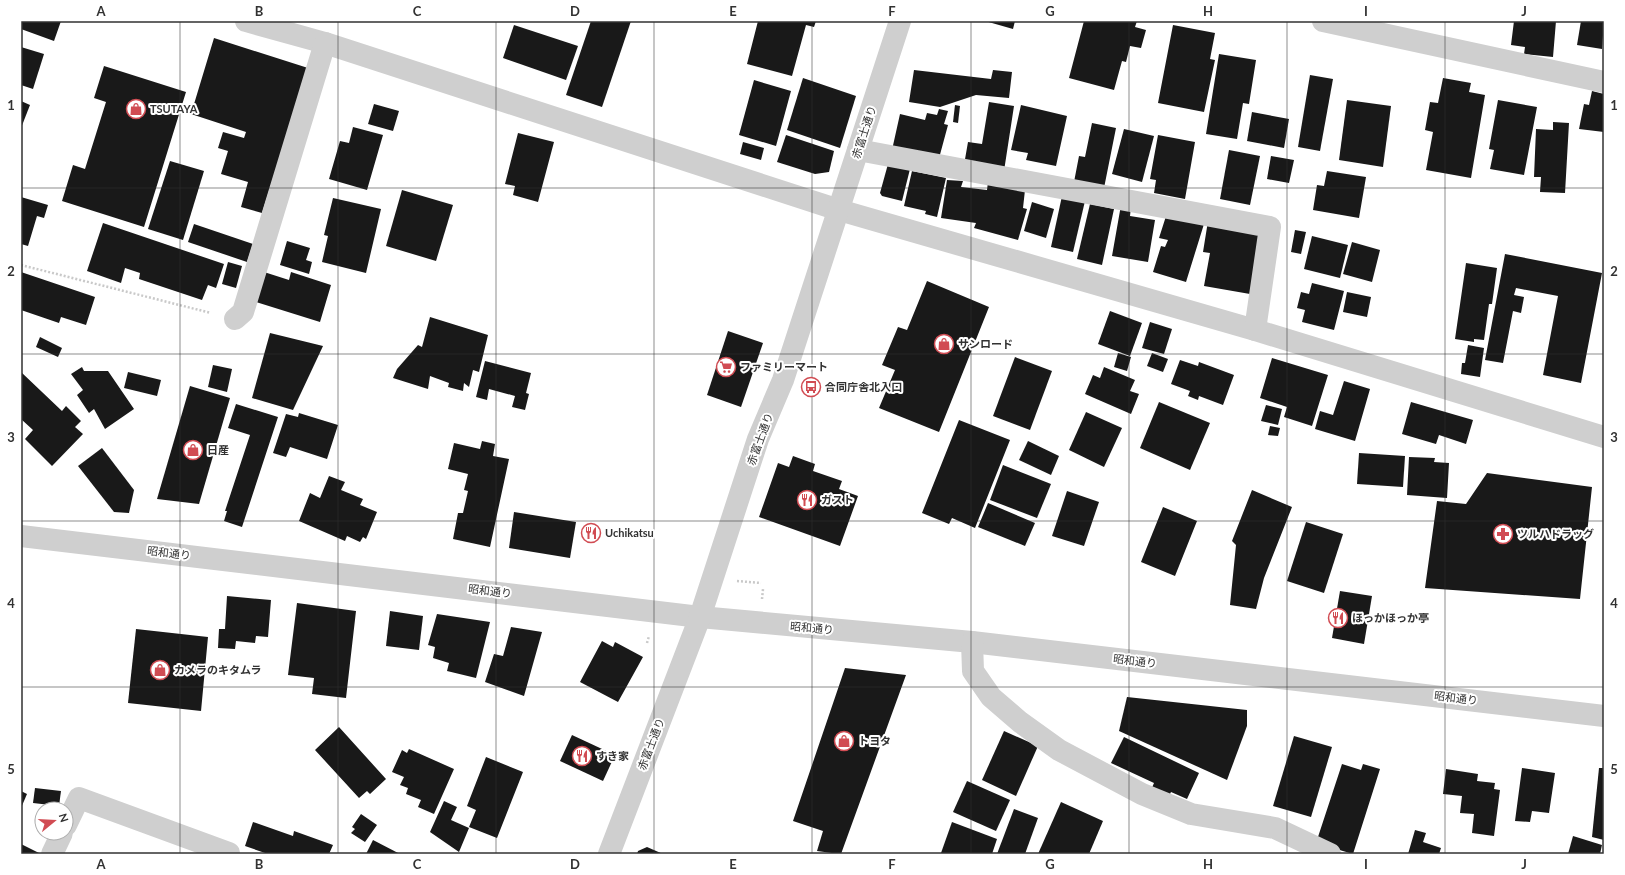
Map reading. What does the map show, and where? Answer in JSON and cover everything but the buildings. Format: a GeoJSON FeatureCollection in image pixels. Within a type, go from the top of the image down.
{"type":"FeatureCollection","features":[{"type":"Feature","properties":{"kind":"street"},"geometry":{"type":"LineString","coordinates":[[246,21],[325,42],[838,210],[1255,330],[1604,437]]}},
{"type":"Feature","properties":{"kind":"street","name":"赤富士通り"},"geometry":{"type":"LineString","coordinates":[[609,854],[700,617],[758,439],[783,380],[900,21]]}},
{"type":"Feature","properties":{"kind":"street"},"geometry":{"type":"LineString","coordinates":[[1323,21],[1604,82]]}},
{"type":"Feature","properties":{"kind":"street"},"geometry":{"type":"LineString","coordinates":[[235,319],[242,312],[325,42]]}},
{"type":"Feature","properties":{"kind":"street"},"geometry":{"type":"LineString","coordinates":[[858,150],[1270,226],[1255,330]]}},
{"type":"Feature","properties":{"kind":"street","name":"昭和通り"},"geometry":{"type":"LineString","coordinates":[[21,536],[700,617],[972,642],[1604,716]]}},
{"type":"Feature","properties":{"kind":"street"},"geometry":{"type":"LineString","coordinates":[[972,642],[973,671],[991,697],[1020,722],[1059,750],[1142,794],[1191,814],[1275,828],[1330,854]]}},
{"type":"Feature","properties":{"kind":"street"},"geometry":{"type":"LineString","coordinates":[[74,808],[79,798],[228,853]]}},
{"type":"Feature","properties":{"kind":"street"},"geometry":{"type":"LineString","coordinates":[[52,854],[58,841]]}},
{"type":"Feature","properties":{"kind":"path"},"geometry":{"type":"LineString","coordinates":[[21,265],[235,319]]}},
{"type":"Feature","properties":{"kind":"place","name":"TSUTAYA"},"geometry":{"type":"Point","coordinates":[136,109]}},
{"type":"Feature","properties":{"kind":"place","name":"サンロード"},"geometry":{"type":"Point","coordinates":[944,344]}},
{"type":"Feature","properties":{"kind":"place","name":"ファミリーマート"},"geometry":{"type":"Point","coordinates":[726,367]}},
{"type":"Feature","properties":{"kind":"place","name":"合同庁舎北入口"},"geometry":{"type":"Point","coordinates":[811,387]}},
{"type":"Feature","properties":{"kind":"place","name":"日産"},"geometry":{"type":"Point","coordinates":[193,450]}},
{"type":"Feature","properties":{"kind":"place","name":"ガスト"},"geometry":{"type":"Point","coordinates":[807,500]}},
{"type":"Feature","properties":{"kind":"place","name":"Uchikatsu"},"geometry":{"type":"Point","coordinates":[591,533]}},
{"type":"Feature","properties":{"kind":"place","name":"ツルハドラッグ"},"geometry":{"type":"Point","coordinates":[1503,534]}},
{"type":"Feature","properties":{"kind":"place","name":"ほっかほっか亭"},"geometry":{"type":"Point","coordinates":[1338,618]}},
{"type":"Feature","properties":{"kind":"place","name":"カメラのキタムラ"},"geometry":{"type":"Point","coordinates":[160,670]}},
{"type":"Feature","properties":{"kind":"place","name":"トヨタ"},"geometry":{"type":"Point","coordinates":[844,741]}},
{"type":"Feature","properties":{"kind":"place","name":"すき家"},"geometry":{"type":"Point","coordinates":[582,756]}}]}
